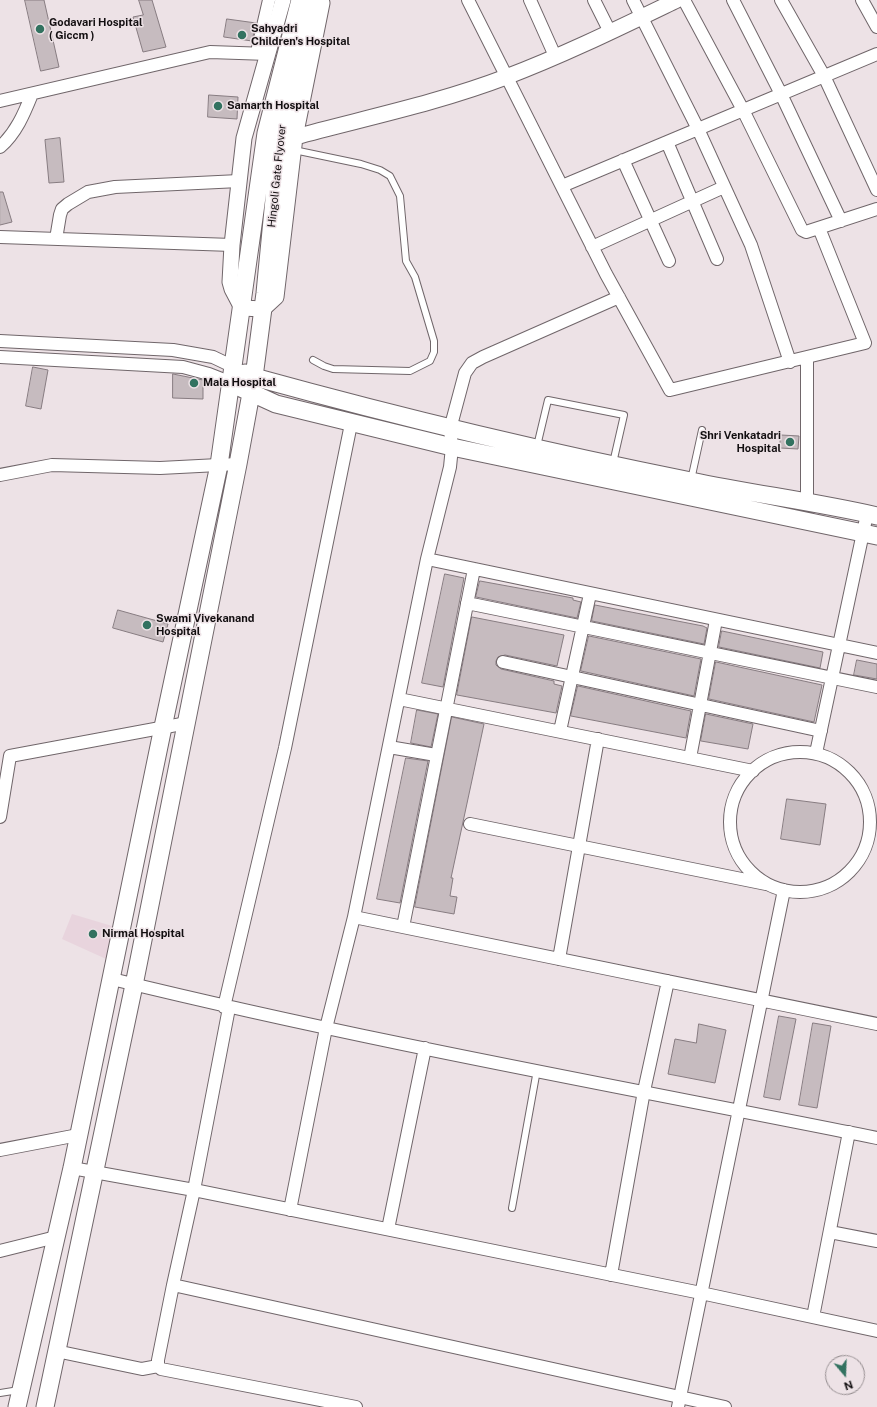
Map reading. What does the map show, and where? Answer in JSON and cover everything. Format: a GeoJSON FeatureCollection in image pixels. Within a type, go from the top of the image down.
{"type":"FeatureCollection","features":[{"type":"Feature","properties":{"kind":"main road","name":"Hingoli Gate Flyover"},"geometry":{"type":"LineString","coordinates":[[45,1407],[134,985],[238,464],[252,385],[263,309],[300,0]]}},
{"type":"Feature","properties":{"kind":"main road","name":"Hingoli Gate Flyover"},"geometry":{"type":"LineString","coordinates":[[17,1407],[72,1168],[219,465],[242,308],[284,139],[303,40],[318,0]]}},
{"type":"Feature","properties":{"kind":"main road"},"geometry":{"type":"LineString","coordinates":[[233,375],[252,385],[276,404],[351,424],[452,447],[689,490],[870,535]]}},
{"type":"Feature","properties":{"kind":"main road"},"geometry":{"type":"LineString","coordinates":[[252,385],[613,464],[689,490],[807,503],[872,515]]}},
{"type":"Feature","properties":{"kind":"street"},"geometry":{"type":"LineString","coordinates":[[263,309],[242,308],[230,282],[232,245],[244,138],[262,53],[269,0]]}},
{"type":"Feature","properties":{"kind":"street"},"geometry":{"type":"LineString","coordinates":[[262,53],[283,0]]}},
{"type":"Feature","properties":{"kind":"street"},"geometry":{"type":"LineString","coordinates":[[284,139],[320,14],[321,0]]}},
{"type":"Feature","properties":{"kind":"street"},"geometry":{"type":"LineString","coordinates":[[468,0],[592,247],[670,390],[865,344],[819,228]]}},
{"type":"Feature","properties":{"kind":"street"},"geometry":{"type":"LineString","coordinates":[[530,0],[555,56]]}},
{"type":"Feature","properties":{"kind":"street"},"geometry":{"type":"LineString","coordinates":[[594,0],[610,32]]}},
{"type":"Feature","properties":{"kind":"street"},"geometry":{"type":"LineString","coordinates":[[633,0],[698,129],[751,245],[790,362]]}},
{"type":"Feature","properties":{"kind":"street"},"geometry":{"type":"LineString","coordinates":[[284,139],[447,97],[506,77],[610,32],[677,0]]}},
{"type":"Feature","properties":{"kind":"street"},"geometry":{"type":"LineString","coordinates":[[684,0],[742,110],[802,230],[806,232],[877,209]]}},
{"type":"Feature","properties":{"kind":"street"},"geometry":{"type":"LineString","coordinates":[[733,0],[781,94],[841,221]]}},
{"type":"Feature","properties":{"kind":"street"},"geometry":{"type":"LineString","coordinates":[[781,0],[824,76],[877,190]]}},
{"type":"Feature","properties":{"kind":"street"},"geometry":{"type":"LineString","coordinates":[[862,0],[877,28]]}},
{"type":"Feature","properties":{"kind":"street"},"geometry":{"type":"LineString","coordinates":[[0,102],[210,52],[262,53]]}},
{"type":"Feature","properties":{"kind":"street"},"geometry":{"type":"LineString","coordinates":[[562,186],[877,54]]}},
{"type":"Feature","properties":{"kind":"street"},"geometry":{"type":"LineString","coordinates":[[0,147],[10,138],[22,118],[32,94]]}},
{"type":"Feature","properties":{"kind":"street"},"geometry":{"type":"LineString","coordinates":[[667,142],[717,259]]}},
{"type":"Feature","properties":{"kind":"street"},"geometry":{"type":"LineString","coordinates":[[623,160],[669,261]]}},
{"type":"Feature","properties":{"kind":"street"},"geometry":{"type":"LineString","coordinates":[[56,239],[62,209],[88,192],[115,187],[239,181]]}},
{"type":"Feature","properties":{"kind":"street"},"geometry":{"type":"LineString","coordinates":[[592,247],[724,187]]}},
{"type":"Feature","properties":{"kind":"street"},"geometry":{"type":"LineString","coordinates":[[0,237],[232,245]]}},
{"type":"Feature","properties":{"kind":"street"},"geometry":{"type":"LineString","coordinates":[[290,1210],[326,1028],[354,918],[427,559],[450,467],[452,447],[450,429],[465,373],[472,363],[619,297]]}},
{"type":"Feature","properties":{"kind":"street"},"geometry":{"type":"LineString","coordinates":[[0,340],[173,350],[213,357],[233,375]]}},
{"type":"Feature","properties":{"kind":"street"},"geometry":{"type":"LineString","coordinates":[[0,357],[183,367],[209,374],[233,375]]}},
{"type":"Feature","properties":{"kind":"street"},"geometry":{"type":"LineString","coordinates":[[807,357],[807,503]]}},
{"type":"Feature","properties":{"kind":"street"},"geometry":{"type":"LineString","coordinates":[[158,1366],[173,1285],[194,1190],[226,1007],[285,748],[351,424]]}},
{"type":"Feature","properties":{"kind":"street"},"geometry":{"type":"LineString","coordinates":[[0,474],[52,465],[160,468],[238,464]]}},
{"type":"Feature","properties":{"kind":"street"},"geometry":{"type":"LineString","coordinates":[[816,753],[838,646],[870,535],[872,515]]}},
{"type":"Feature","properties":{"kind":"street"},"geometry":{"type":"LineString","coordinates":[[427,559],[877,653]]}},
{"type":"Feature","properties":{"kind":"street"},"geometry":{"type":"LineString","coordinates":[[403,928],[445,708],[474,569]]}},
{"type":"Feature","properties":{"kind":"street"},"geometry":{"type":"LineString","coordinates":[[560,731],[590,594]]}},
{"type":"Feature","properties":{"kind":"street"},"geometry":{"type":"LineString","coordinates":[[467,602],[710,654],[877,687]]}},
{"type":"Feature","properties":{"kind":"street"},"geometry":{"type":"LineString","coordinates":[[690,758],[716,620]]}},
{"type":"Feature","properties":{"kind":"street"},"geometry":{"type":"LineString","coordinates":[[503,662],[700,706],[821,731]]}},
{"type":"Feature","properties":{"kind":"street"},"geometry":{"type":"LineString","coordinates":[[399,699],[753,771]]}},
{"type":"Feature","properties":{"kind":"street"},"geometry":{"type":"LineString","coordinates":[[0,817],[5,757],[187,723]]}},
{"type":"Feature","properties":{"kind":"street"},"geometry":{"type":"LineString","coordinates":[[559,959],[598,739]]}},
{"type":"Feature","properties":{"kind":"street"},"geometry":{"type":"LineString","coordinates":[[389,747],[436,755]]}},
{"type":"Feature","properties":{"kind":"street"},"geometry":{"type":"LineString","coordinates":[[470,824],[579,848],[769,885],[784,890],[807,892],[827,887],[847,874],[866,848],[870,828],[869,808],[864,791],[853,775],[833,760],[816,753],[788,752],[769,759],[753,771],[745,778],[737,791],[730,817],[732,838],[737,854],[748,869],[769,885]]}},
{"type":"Feature","properties":{"kind":"street"},"geometry":{"type":"LineString","coordinates":[[679,1402],[784,890]]}},
{"type":"Feature","properties":{"kind":"street"},"geometry":{"type":"LineString","coordinates":[[354,918],[877,1024]]}},
{"type":"Feature","properties":{"kind":"street"},"geometry":{"type":"LineString","coordinates":[[112,980],[226,1007],[326,1028],[877,1138]]}},
{"type":"Feature","properties":{"kind":"street"},"geometry":{"type":"LineString","coordinates":[[611,1275],[644,1091],[668,981]]}},
{"type":"Feature","properties":{"kind":"street"},"geometry":{"type":"LineString","coordinates":[[388,1229],[425,1048]]}},
{"type":"Feature","properties":{"kind":"street"},"geometry":{"type":"LineString","coordinates":[[814,1317],[849,1132]]}},
{"type":"Feature","properties":{"kind":"street"},"geometry":{"type":"LineString","coordinates":[[0,1150],[78,1135]]}},
{"type":"Feature","properties":{"kind":"street"},"geometry":{"type":"LineString","coordinates":[[72,1168],[194,1190],[388,1229],[701,1293],[877,1331]]}},
{"type":"Feature","properties":{"kind":"street"},"geometry":{"type":"LineString","coordinates":[[830,1232],[877,1241]]}},
{"type":"Feature","properties":{"kind":"street"},"geometry":{"type":"LineString","coordinates":[[0,1251],[56,1237]]}},
{"type":"Feature","properties":{"kind":"street"},"geometry":{"type":"LineString","coordinates":[[173,1285],[679,1402],[725,1407]]}},
{"type":"Feature","properties":{"kind":"street"},"geometry":{"type":"LineString","coordinates":[[56,1351],[142,1369],[158,1366],[161,1369],[356,1407]]}},
{"type":"Feature","properties":{"kind":"lane"},"geometry":{"type":"LineString","coordinates":[[284,139],[380,170],[390,176],[400,196],[406,261],[415,277],[434,341],[434,352],[430,361],[410,371],[333,369],[314,360]]}},
{"type":"Feature","properties":{"kind":"lane"},"geometry":{"type":"LineString","coordinates":[[537,448],[548,400],[624,415],[613,464]]}},
{"type":"Feature","properties":{"kind":"lane"},"geometry":{"type":"LineString","coordinates":[[689,490],[702,430]]}},
{"type":"Feature","properties":{"kind":"lane"},"geometry":{"type":"LineString","coordinates":[[512,1208],[537,1070]]}},
{"type":"Feature","properties":{"kind":"lane"},"geometry":{"type":"LineString","coordinates":[[0,1393],[21,1390]]}},
{"type":"Feature","properties":{"kind":"shaded area","name":"Nirmal Hospital"},"geometry":{"type":"Polygon","coordinates":[[[72,914],[122,929],[115,963],[62,939],[72,914]]]}},
{"type":"Feature","properties":{"kind":"building"},"geometry":{"type":"Polygon","coordinates":[[[25,0],[44,0],[59,67],[41,71],[25,0]]]}},
{"type":"Feature","properties":{"kind":"building"},"geometry":{"type":"Polygon","coordinates":[[[139,0],[152,0],[166,47],[143,52],[133,17],[143,15],[139,0]]]}},
{"type":"Feature","properties":{"kind":"building"},"geometry":{"type":"Polygon","coordinates":[[[227,19],[256,23],[252,41],[224,37],[227,19]]]}},
{"type":"Feature","properties":{"kind":"building"},"geometry":{"type":"Polygon","coordinates":[[[209,95],[238,97],[237,119],[208,117],[209,95]]]}},
{"type":"Feature","properties":{"kind":"building"},"geometry":{"type":"Polygon","coordinates":[[[60,138],[64,182],[49,183],[45,140],[60,138]]]}},
{"type":"Feature","properties":{"kind":"building"},"geometry":{"type":"Polygon","coordinates":[[[0,192],[3,192],[12,222],[0,225],[0,192]]]}},
{"type":"Feature","properties":{"kind":"building"},"geometry":{"type":"Polygon","coordinates":[[[33,367],[48,370],[41,409],[26,406],[33,367]]]}},
{"type":"Feature","properties":{"kind":"building"},"geometry":{"type":"Polygon","coordinates":[[[173,374],[203,380],[203,399],[173,398],[173,374]]]}},
{"type":"Feature","properties":{"kind":"building"},"geometry":{"type":"Polygon","coordinates":[[[781,435],[799,436],[798,449],[780,448],[781,435]]]}},
{"type":"Feature","properties":{"kind":"building"},"geometry":{"type":"Polygon","coordinates":[[[445,574],[464,578],[443,687],[422,683],[445,574]]]}},
{"type":"Feature","properties":{"kind":"building"},"geometry":{"type":"Polygon","coordinates":[[[480,581],[573,598],[573,600],[581,602],[577,618],[476,597],[480,581]]]}},
{"type":"Feature","properties":{"kind":"building"},"geometry":{"type":"Polygon","coordinates":[[[595,605],[703,626],[707,628],[704,644],[592,621],[595,605]]]}},
{"type":"Feature","properties":{"kind":"building"},"geometry":{"type":"Polygon","coordinates":[[[118,610],[168,624],[163,642],[113,628],[118,610]]]}},
{"type":"Feature","properties":{"kind":"building"},"geometry":{"type":"Polygon","coordinates":[[[472,617],[564,635],[557,666],[505,655],[498,657],[496,661],[496,665],[501,669],[554,681],[554,684],[562,686],[556,713],[457,695],[472,617]]]}},
{"type":"Feature","properties":{"kind":"building"},"geometry":{"type":"Polygon","coordinates":[[[722,631],[823,652],[820,668],[719,647],[722,631]]]}},
{"type":"Feature","properties":{"kind":"building"},"geometry":{"type":"Polygon","coordinates":[[[589,636],[701,659],[694,696],[581,671],[589,636]]]}},
{"type":"Feature","properties":{"kind":"building"},"geometry":{"type":"Polygon","coordinates":[[[857,660],[877,664],[877,679],[854,675],[857,660]]]}},
{"type":"Feature","properties":{"kind":"building"},"geometry":{"type":"Polygon","coordinates":[[[716,662],[822,685],[814,722],[709,699],[716,662]]]}},
{"type":"Feature","properties":{"kind":"building"},"geometry":{"type":"Polygon","coordinates":[[[578,686],[691,711],[686,738],[571,716],[578,686]]]}},
{"type":"Feature","properties":{"kind":"building"},"geometry":{"type":"Polygon","coordinates":[[[417,710],[438,714],[431,747],[411,743],[417,710]]]}},
{"type":"Feature","properties":{"kind":"building"},"geometry":{"type":"Polygon","coordinates":[[[706,714],[753,724],[748,749],[701,741],[706,714]]]}},
{"type":"Feature","properties":{"kind":"building"},"geometry":{"type":"Polygon","coordinates":[[[452,717],[484,724],[451,878],[453,878],[450,896],[457,897],[454,914],[415,907],[452,717]]]}},
{"type":"Feature","properties":{"kind":"building"},"geometry":{"type":"Polygon","coordinates":[[[406,758],[428,761],[400,903],[377,899],[406,758]]]}},
{"type":"Feature","properties":{"kind":"building"},"geometry":{"type":"Polygon","coordinates":[[[787,799],[826,804],[820,845],[781,839],[787,799]]]}},
{"type":"Feature","properties":{"kind":"building"},"geometry":{"type":"Polygon","coordinates":[[[779,1016],[796,1019],[780,1100],[764,1097],[779,1016]]]}},
{"type":"Feature","properties":{"kind":"building"},"geometry":{"type":"Polygon","coordinates":[[[813,1023],[831,1026],[817,1108],[799,1105],[813,1023]]]}},
{"type":"Feature","properties":{"kind":"building"},"geometry":{"type":"Polygon","coordinates":[[[699,1024],[726,1030],[715,1083],[668,1074],[675,1039],[696,1043],[699,1024]]]}},
{"type":"Feature","properties":{"kind":"place","name":"Godavari Hospital ( Giccm )"},"geometry":{"type":"Point","coordinates":[40,29]}},
{"type":"Feature","properties":{"kind":"place","name":"Sahyadri Children's Hospital"},"geometry":{"type":"Point","coordinates":[242,35]}},
{"type":"Feature","properties":{"kind":"place","name":"Samarth Hospital"},"geometry":{"type":"Point","coordinates":[218,106]}},
{"type":"Feature","properties":{"kind":"place","name":"Mala Hospital"},"geometry":{"type":"Point","coordinates":[194,383]}},
{"type":"Feature","properties":{"kind":"place","name":"Shri Venkatadri Hospital"},"geometry":{"type":"Point","coordinates":[790,442]}},
{"type":"Feature","properties":{"kind":"place","name":"Swami Vivekanand Hospital"},"geometry":{"type":"Point","coordinates":[147,625]}},
{"type":"Feature","properties":{"kind":"place","name":"Nirmal Hospital"},"geometry":{"type":"Point","coordinates":[93,934]}}]}
